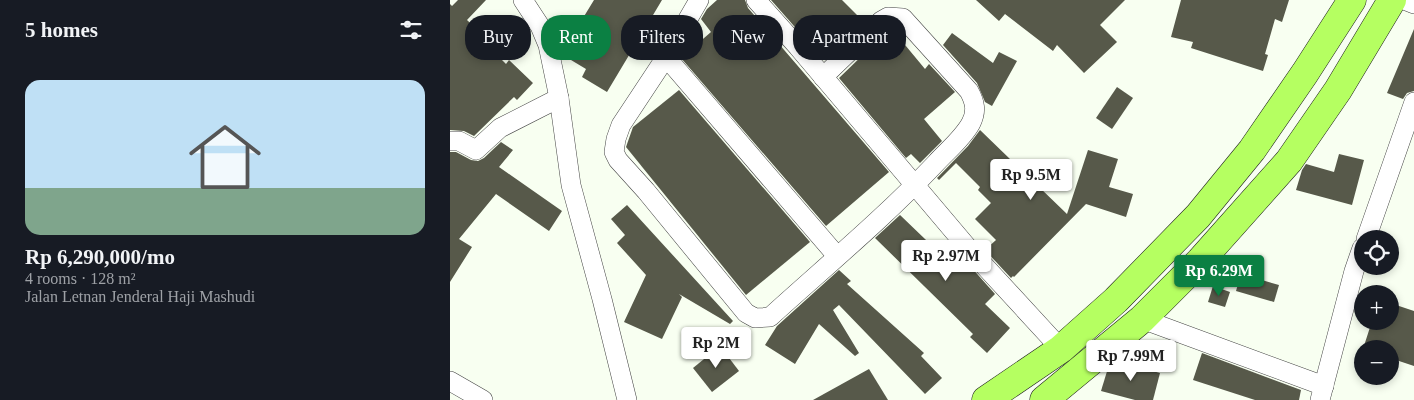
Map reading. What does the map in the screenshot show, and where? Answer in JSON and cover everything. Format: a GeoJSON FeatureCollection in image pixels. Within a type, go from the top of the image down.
{"type":"FeatureCollection","features":[{"type":"Feature","properties":{"kind":"main road"},"geometry":{"type":"LineString","coordinates":[[986,400],[1061,349],[1116,300],[1198,216],[1252,150],[1352,0]]}},
{"type":"Feature","properties":{"kind":"main road"},"geometry":{"type":"LineString","coordinates":[[1044,400],[1142,319],[1200,262],[1288,161],[1338,90],[1392,0]]}},
{"type":"Feature","properties":{"kind":"main road"},"geometry":{"type":"LineString","coordinates":[[1305,73],[1338,90]]}},
{"type":"Feature","properties":{"kind":"street"},"geometry":{"type":"LineString","coordinates":[[523,0],[540,26],[548,44],[559,98],[571,185],[602,299],[626,400]]}},
{"type":"Feature","properties":{"kind":"street"},"geometry":{"type":"LineString","coordinates":[[691,15],[700,0]]}},
{"type":"Feature","properties":{"kind":"street"},"geometry":{"type":"LineString","coordinates":[[756,0],[968,248],[1061,349]]}},
{"type":"Feature","properties":{"kind":"street"},"geometry":{"type":"LineString","coordinates":[[1404,0],[1414,4]]}},
{"type":"Feature","properties":{"kind":"street"},"geometry":{"type":"LineString","coordinates":[[664,60],[621,125],[614,152],[618,160],[646,191],[746,313],[755,318],[770,317],[915,186],[962,135],[971,123],[975,111],[974,101],[969,91],[904,18],[888,17],[881,21],[823,77]]}},
{"type":"Feature","properties":{"kind":"street"},"geometry":{"type":"LineString","coordinates":[[669,60],[837,256]]}},
{"type":"Feature","properties":{"kind":"street"},"geometry":{"type":"LineString","coordinates":[[450,141],[459,141],[476,150],[500,128],[559,98]]}},
{"type":"Feature","properties":{"kind":"street"},"geometry":{"type":"LineString","coordinates":[[1369,230],[1414,102]]}},
{"type":"Feature","properties":{"kind":"street"},"geometry":{"type":"LineString","coordinates":[[1142,319],[1322,393],[1354,271]]}},
{"type":"Feature","properties":{"kind":"street"},"geometry":{"type":"LineString","coordinates":[[450,381],[483,400]]}},
{"type":"Feature","properties":{"kind":"building"},"geometry":{"type":"Polygon","coordinates":[[[458,0],[486,0],[472,15],[465,15],[465,60],[502,60],[506,64],[509,60],[533,83],[517,100],[514,97],[474,136],[464,131],[450,130],[450,4],[452,6],[458,0]]]}},
{"type":"Feature","properties":{"kind":"building"},"geometry":{"type":"Polygon","coordinates":[[[594,0],[662,0],[653,15],[621,15],[621,60],[626,60],[607,92],[582,77],[586,69],[571,60],[611,60],[611,15],[585,15],[594,0]]]}},
{"type":"Feature","properties":{"kind":"building"},"geometry":{"type":"Polygon","coordinates":[[[717,0],[745,0],[748,8],[754,15],[713,15],[713,60],[783,60],[783,49],[889,172],[826,226],[683,60],[703,60],[703,39],[711,32],[703,22],[703,16],[717,0]]]}},
{"type":"Feature","properties":{"kind":"building"},"geometry":{"type":"Polygon","coordinates":[[[771,0],[842,0],[857,15],[793,15],[793,25],[771,0]]]}},
{"type":"Feature","properties":{"kind":"building"},"geometry":{"type":"Polygon","coordinates":[[[976,0],[1125,0],[1100,25],[1117,42],[1084,73],[1057,45],[1053,51],[1005,14],[999,21],[976,0]]]}},
{"type":"Feature","properties":{"kind":"building"},"geometry":{"type":"Polygon","coordinates":[[[1181,0],[1289,0],[1282,22],[1275,19],[1265,54],[1268,55],[1263,71],[1191,48],[1193,42],[1171,37],[1181,0]]]}},
{"type":"Feature","properties":{"kind":"building"},"geometry":{"type":"Polygon","coordinates":[[[1414,29],[1414,91],[1407,93],[1403,99],[1387,93],[1414,29]]]}},
{"type":"Feature","properties":{"kind":"building"},"geometry":{"type":"Polygon","coordinates":[[[952,33],[993,63],[999,52],[1017,61],[992,106],[985,102],[977,83],[943,45],[952,33]]]}},
{"type":"Feature","properties":{"kind":"building"},"geometry":{"type":"Polygon","coordinates":[[[906,46],[925,69],[929,64],[955,92],[924,119],[942,141],[920,163],[911,154],[906,158],[839,78],[858,60],[906,60],[906,46]]]}},
{"type":"Feature","properties":{"kind":"building"},"geometry":{"type":"Polygon","coordinates":[[[1117,87],[1133,98],[1112,129],[1096,118],[1117,87]]]}},
{"type":"Feature","properties":{"kind":"building"},"geometry":{"type":"Polygon","coordinates":[[[679,90],[810,242],[746,295],[626,147],[633,127],[679,90]]]}},
{"type":"Feature","properties":{"kind":"building"},"geometry":{"type":"Polygon","coordinates":[[[980,130],[1067,214],[1088,150],[1118,159],[1109,187],[1133,194],[1126,217],[1086,204],[1011,278],[985,250],[996,240],[975,219],[991,203],[978,190],[980,187],[956,163],[939,180],[937,178],[968,146],[980,130]]]}},
{"type":"Feature","properties":{"kind":"building"},"geometry":{"type":"Polygon","coordinates":[[[501,142],[513,150],[499,167],[562,211],[549,231],[496,194],[459,239],[472,247],[450,282],[450,152],[456,152],[471,160],[478,161],[484,158],[501,142]]]}},
{"type":"Feature","properties":{"kind":"building"},"geometry":{"type":"Polygon","coordinates":[[[1339,154],[1364,160],[1352,205],[1296,190],[1302,170],[1306,164],[1334,172],[1339,154]]]}},
{"type":"Feature","properties":{"kind":"building"},"geometry":{"type":"Polygon","coordinates":[[[627,205],[733,321],[730,324],[679,294],[682,297],[662,339],[624,322],[646,275],[617,243],[625,235],[611,219],[627,205]]]}},
{"type":"Feature","properties":{"kind":"building"},"geometry":{"type":"Polygon","coordinates":[[[900,215],[950,263],[954,259],[965,271],[970,266],[995,294],[985,304],[1010,328],[987,353],[970,337],[973,334],[875,238],[900,215]]]}},
{"type":"Feature","properties":{"kind":"building"},"geometry":{"type":"Polygon","coordinates":[[[839,270],[851,281],[847,284],[924,353],[921,356],[942,378],[925,394],[839,305],[833,310],[859,353],[855,356],[819,324],[795,364],[765,345],[777,326],[839,270]]]}},
{"type":"Feature","properties":{"kind":"building"},"geometry":{"type":"Polygon","coordinates":[[[1241,274],[1279,285],[1274,302],[1236,291],[1241,274]]]}},
{"type":"Feature","properties":{"kind":"building"},"geometry":{"type":"Polygon","coordinates":[[[1213,286],[1230,292],[1225,307],[1208,302],[1213,286]]]}},
{"type":"Feature","properties":{"kind":"building"},"geometry":{"type":"Polygon","coordinates":[[[1399,306],[1414,311],[1414,366],[1399,361],[1399,340],[1366,340],[1369,330],[1399,330],[1399,306]]]}},
{"type":"Feature","properties":{"kind":"building"},"geometry":{"type":"Polygon","coordinates":[[[720,346],[739,371],[712,392],[693,368],[720,346]]]}},
{"type":"Feature","properties":{"kind":"building"},"geometry":{"type":"Polygon","coordinates":[[[1202,353],[1301,390],[1299,400],[1255,400],[1193,380],[1202,353]]]}},
{"type":"Feature","properties":{"kind":"building"},"geometry":{"type":"Polygon","coordinates":[[[1116,361],[1160,373],[1153,400],[1135,400],[1101,391],[1108,368],[1116,361]]]}},
{"type":"Feature","properties":{"kind":"building"},"geometry":{"type":"Polygon","coordinates":[[[869,369],[888,400],[813,400],[869,369]]]}}]}
